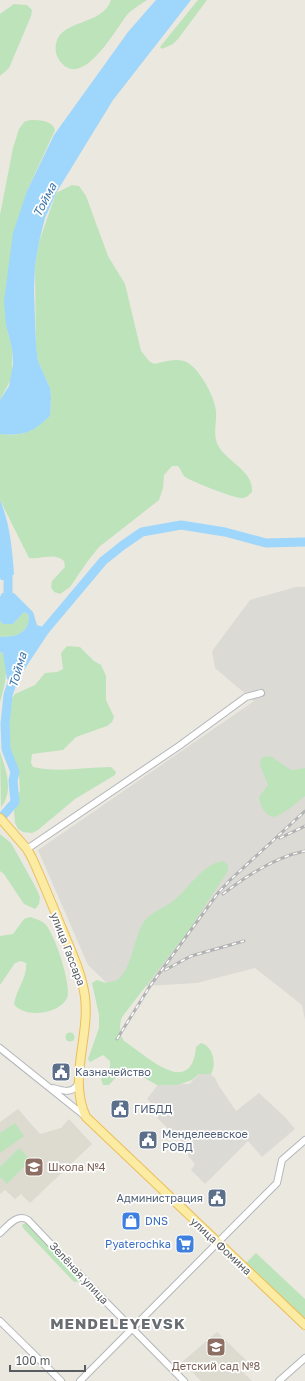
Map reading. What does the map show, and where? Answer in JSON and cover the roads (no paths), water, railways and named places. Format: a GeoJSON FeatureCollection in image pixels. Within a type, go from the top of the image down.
{"type":"FeatureCollection","features":[{"type":"Feature","properties":{"kind":"main road","name":"улица Гассара"},"geometry":{"type":"LineString","coordinates":[[0,818],[27,849],[71,951],[82,982],[86,1006],[86,1024],[78,1084],[79,1098],[86,1117]]}},
{"type":"Feature","properties":{"kind":"main road","name":"улица Фомина"},"geometry":{"type":"LineString","coordinates":[[86,1117],[305,1326]]}},
{"type":"Feature","properties":{"kind":"street"},"geometry":{"type":"LineString","coordinates":[[27,849],[179,746],[246,697],[261,693]]}},
{"type":"Feature","properties":{"kind":"street"},"geometry":{"type":"LineString","coordinates":[[0,1048],[86,1117]]}},
{"type":"Feature","properties":{"kind":"street"},"geometry":{"type":"LineString","coordinates":[[51,1088],[69,1091],[73,1090],[78,1084]]}},
{"type":"Feature","properties":{"kind":"street"},"geometry":{"type":"LineString","coordinates":[[80,1381],[277,1183],[282,1160],[305,1140]]}},
{"type":"Feature","properties":{"kind":"street","name":"Зелёная улица"},"geometry":{"type":"LineString","coordinates":[[0,1233],[17,1218],[24,1217],[28,1220],[184,1381]]}},
{"type":"Feature","properties":{"kind":"street"},"geometry":{"type":"LineString","coordinates":[[0,1321],[61,1381]]}},
{"type":"Feature","properties":{"kind":"street"},"geometry":{"type":"LineString","coordinates":[[279,1381],[305,1358]]}},
{"type":"Feature","properties":{"kind":"water"},"geometry":{"type":"Polygon","coordinates":[[[156,0],[191,0],[113,100],[56,193],[45,218],[35,266],[34,291],[38,361],[50,388],[50,416],[33,430],[22,434],[0,434],[0,400],[9,386],[13,364],[12,349],[6,325],[4,301],[13,233],[27,191],[54,135],[128,32],[156,0]]]}},
{"type":"Feature","properties":{"kind":"water"},"geometry":{"type":"Polygon","coordinates":[[[0,500],[10,536],[14,574],[8,580],[1,580],[0,578],[0,500]]]}},
{"type":"Feature","properties":{"kind":"water"},"geometry":{"type":"Polygon","coordinates":[[[2,593],[14,593],[33,612],[37,625],[46,628],[49,632],[16,682],[7,679],[3,653],[0,652],[0,637],[13,636],[23,632],[27,626],[29,617],[28,614],[24,612],[13,624],[3,624],[0,621],[0,597],[2,593]]]}},
{"type":"Feature","properties":{"kind":"waterway"},"geometry":{"type":"LineString","coordinates":[[40,636],[103,561],[142,532],[181,525],[225,532],[266,543],[305,542]]}},
{"type":"Feature","properties":{"kind":"waterway","name":"Тойма"},"geometry":{"type":"LineString","coordinates":[[0,552],[8,572],[8,599],[13,602]]}},
{"type":"Feature","properties":{"kind":"waterway","name":"Тойма"},"geometry":{"type":"LineString","coordinates":[[0,819],[15,802],[13,781],[15,772],[6,749],[5,724],[8,695],[16,671]]}},
{"type":"Feature","properties":{"kind":"railway"},"geometry":{"type":"LineString","coordinates":[[117,1039],[150,986],[218,893],[305,811]]}},
{"type":"Feature","properties":{"kind":"railway"},"geometry":{"type":"LineString","coordinates":[[280,838],[305,826]]}},
{"type":"Feature","properties":{"kind":"railway"},"geometry":{"type":"LineString","coordinates":[[223,894],[272,862],[305,851]]}},
{"type":"Feature","properties":{"kind":"railway"},"geometry":{"type":"LineString","coordinates":[[165,970],[191,956],[244,941]]}},
{"type":"Feature","properties":{"kind":"place","name":"Казначейство"},"geometry":{"type":"Point","coordinates":[61,1072]}},
{"type":"Feature","properties":{"kind":"place","name":"ГИБДД"},"geometry":{"type":"Point","coordinates":[120,1109]}},
{"type":"Feature","properties":{"kind":"place","name":"Менделеевское РОВД"},"geometry":{"type":"Point","coordinates":[148,1140]}},
{"type":"Feature","properties":{"kind":"place","name":"Школа №4"},"geometry":{"type":"Point","coordinates":[34,1167]}},
{"type":"Feature","properties":{"kind":"place","name":"Администрация"},"geometry":{"type":"Point","coordinates":[217,1198]}},
{"type":"Feature","properties":{"kind":"place","name":"DNS"},"geometry":{"type":"Point","coordinates":[131,1221]}},
{"type":"Feature","properties":{"kind":"place","name":"Pyaterochka"},"geometry":{"type":"Point","coordinates":[185,1244]}},
{"type":"Feature","properties":{"kind":"place","name":"Детский сад №8"},"geometry":{"type":"Point","coordinates":[216,1347]}},
{"type":"Feature","properties":{"kind":"district","name":"MENDELEYEVSK"},"geometry":{"type":"Point","coordinates":[118,1324]}}]}
